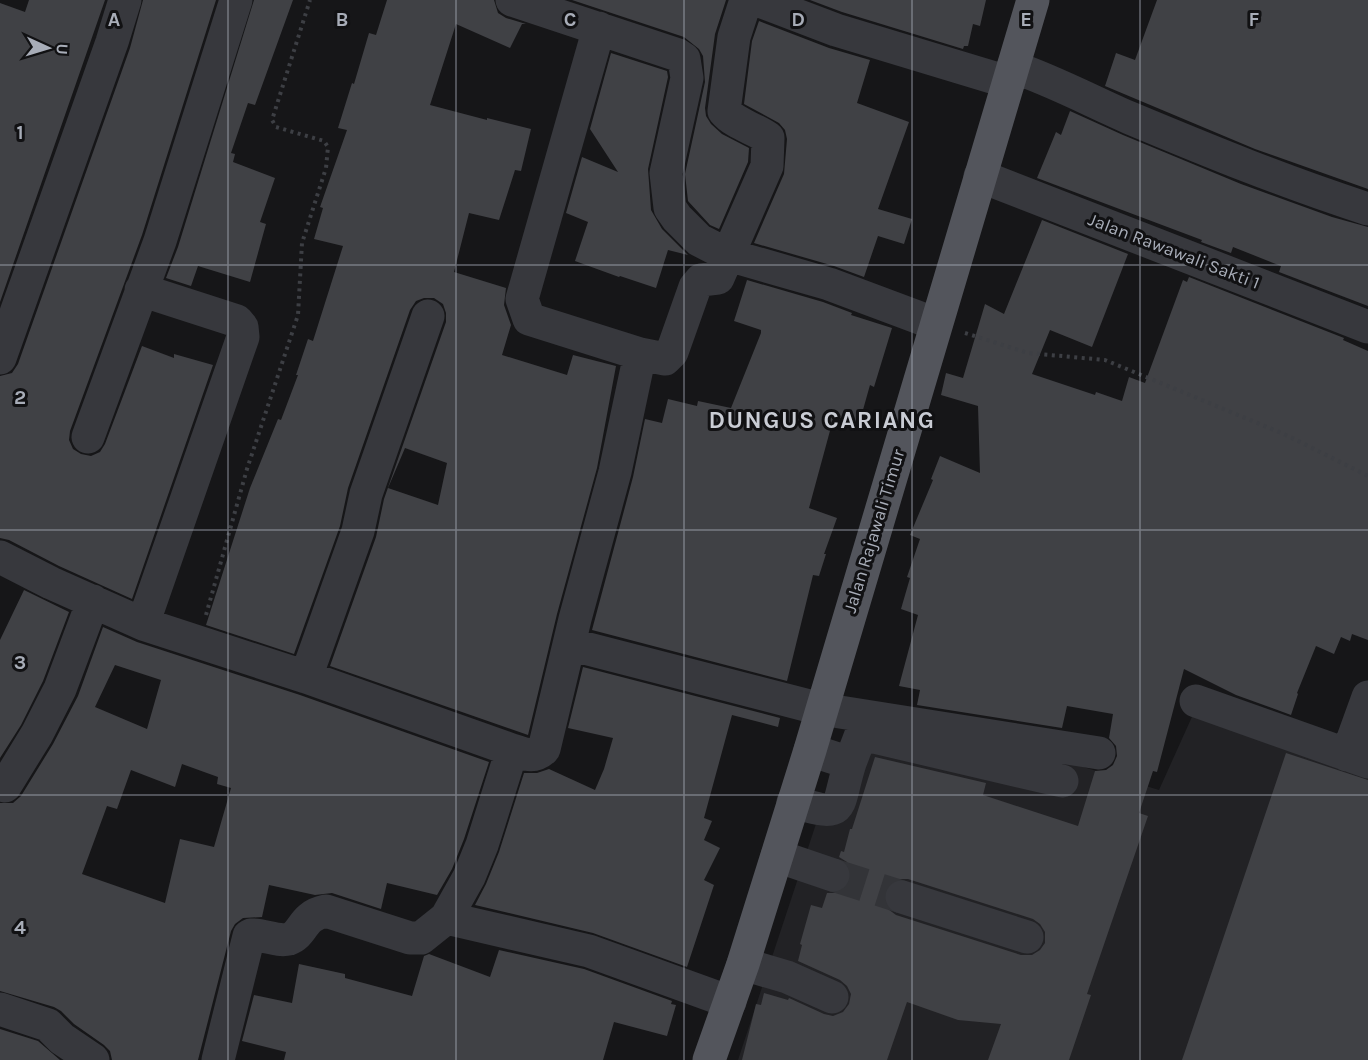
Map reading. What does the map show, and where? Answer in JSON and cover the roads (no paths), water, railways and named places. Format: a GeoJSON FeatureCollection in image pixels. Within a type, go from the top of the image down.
{"type":"FeatureCollection","features":[{"type":"Feature","properties":{"kind":"main road","name":"Jalan Rajawali Timur"},"geometry":{"type":"LineString","coordinates":[[709,1060],[743,964],[816,729],[1033,0]]}},
{"type":"Feature","properties":{"kind":"street"},"geometry":{"type":"LineString","coordinates":[[0,357],[125,0]]}},
{"type":"Feature","properties":{"kind":"street"},"geometry":{"type":"LineString","coordinates":[[88,436],[160,241],[236,0]]}},
{"type":"Feature","properties":{"kind":"street"},"geometry":{"type":"LineString","coordinates":[[599,28],[522,299],[529,319],[640,354],[665,359],[677,341],[695,287],[701,279],[718,278],[767,165],[768,138],[759,131],[729,117],[724,111],[734,37],[746,0]]}},
{"type":"Feature","properties":{"kind":"street"},"geometry":{"type":"LineString","coordinates":[[757,0],[836,30],[1011,75],[1048,79],[1127,117],[1294,185],[1368,209]]}},
{"type":"Feature","properties":{"kind":"street"},"geometry":{"type":"LineString","coordinates":[[528,2],[684,59],[687,78],[666,173],[670,208],[699,240],[728,255],[829,284],[936,324]]}},
{"type":"Feature","properties":{"kind":"street","name":"Jalan Rawawali Sakti 1"},"geometry":{"type":"LineString","coordinates":[[980,176],[1368,327]]}},
{"type":"Feature","properties":{"kind":"street"},"geometry":{"type":"LineString","coordinates":[[141,290],[237,321],[242,327],[243,337],[143,624]]}},
{"type":"Feature","properties":{"kind":"street"},"geometry":{"type":"LineString","coordinates":[[306,676],[358,531],[366,494],[428,316]]}},
{"type":"Feature","properties":{"kind":"street"},"geometry":{"type":"LineString","coordinates":[[0,557],[51,583],[143,624],[306,676],[532,756],[544,749],[569,644],[615,472],[640,354]]}},
{"type":"Feature","properties":{"kind":"street"},"geometry":{"type":"LineString","coordinates":[[5,786],[37,734],[60,689],[93,601]]}},
{"type":"Feature","properties":{"kind":"street"},"geometry":{"type":"LineString","coordinates":[[569,644],[816,729],[843,733],[856,748],[1062,781]]}},
{"type":"Feature","properties":{"kind":"street"},"geometry":{"type":"LineString","coordinates":[[1196,701],[1358,758],[1368,697]]}},
{"type":"Feature","properties":{"kind":"street"},"geometry":{"type":"LineString","coordinates":[[816,729],[1100,753]]}},
{"type":"Feature","properties":{"kind":"street"},"geometry":{"type":"LineString","coordinates":[[792,802],[821,810],[833,810],[839,805],[856,748]]}},
{"type":"Feature","properties":{"kind":"street"},"geometry":{"type":"LineString","coordinates":[[218,1060],[249,936],[289,939],[314,913],[326,911],[410,938],[421,938],[446,918],[470,877],[512,750]]}},
{"type":"Feature","properties":{"kind":"street"},"geometry":{"type":"LineString","coordinates":[[777,856],[832,875]]}},
{"type":"Feature","properties":{"kind":"street"},"geometry":{"type":"LineString","coordinates":[[902,897],[1027,938]]}},
{"type":"Feature","properties":{"kind":"street"},"geometry":{"type":"LineString","coordinates":[[446,918],[589,951],[730,1002]]}},
{"type":"Feature","properties":{"kind":"street"},"geometry":{"type":"LineString","coordinates":[[743,964],[787,977],[832,997]]}},
{"type":"Feature","properties":{"kind":"street"},"geometry":{"type":"LineString","coordinates":[[0,1009],[48,1025],[62,1039],[93,1060]]}},
{"type":"Feature","properties":{"kind":"tunnel"},"geometry":{"type":"LineString","coordinates":[[833,875],[902,897]]}},
{"type":"Feature","properties":{"kind":"district","name":"DUNGUS CARIANG"},"geometry":{"type":"Point","coordinates":[822,420]}}]}
